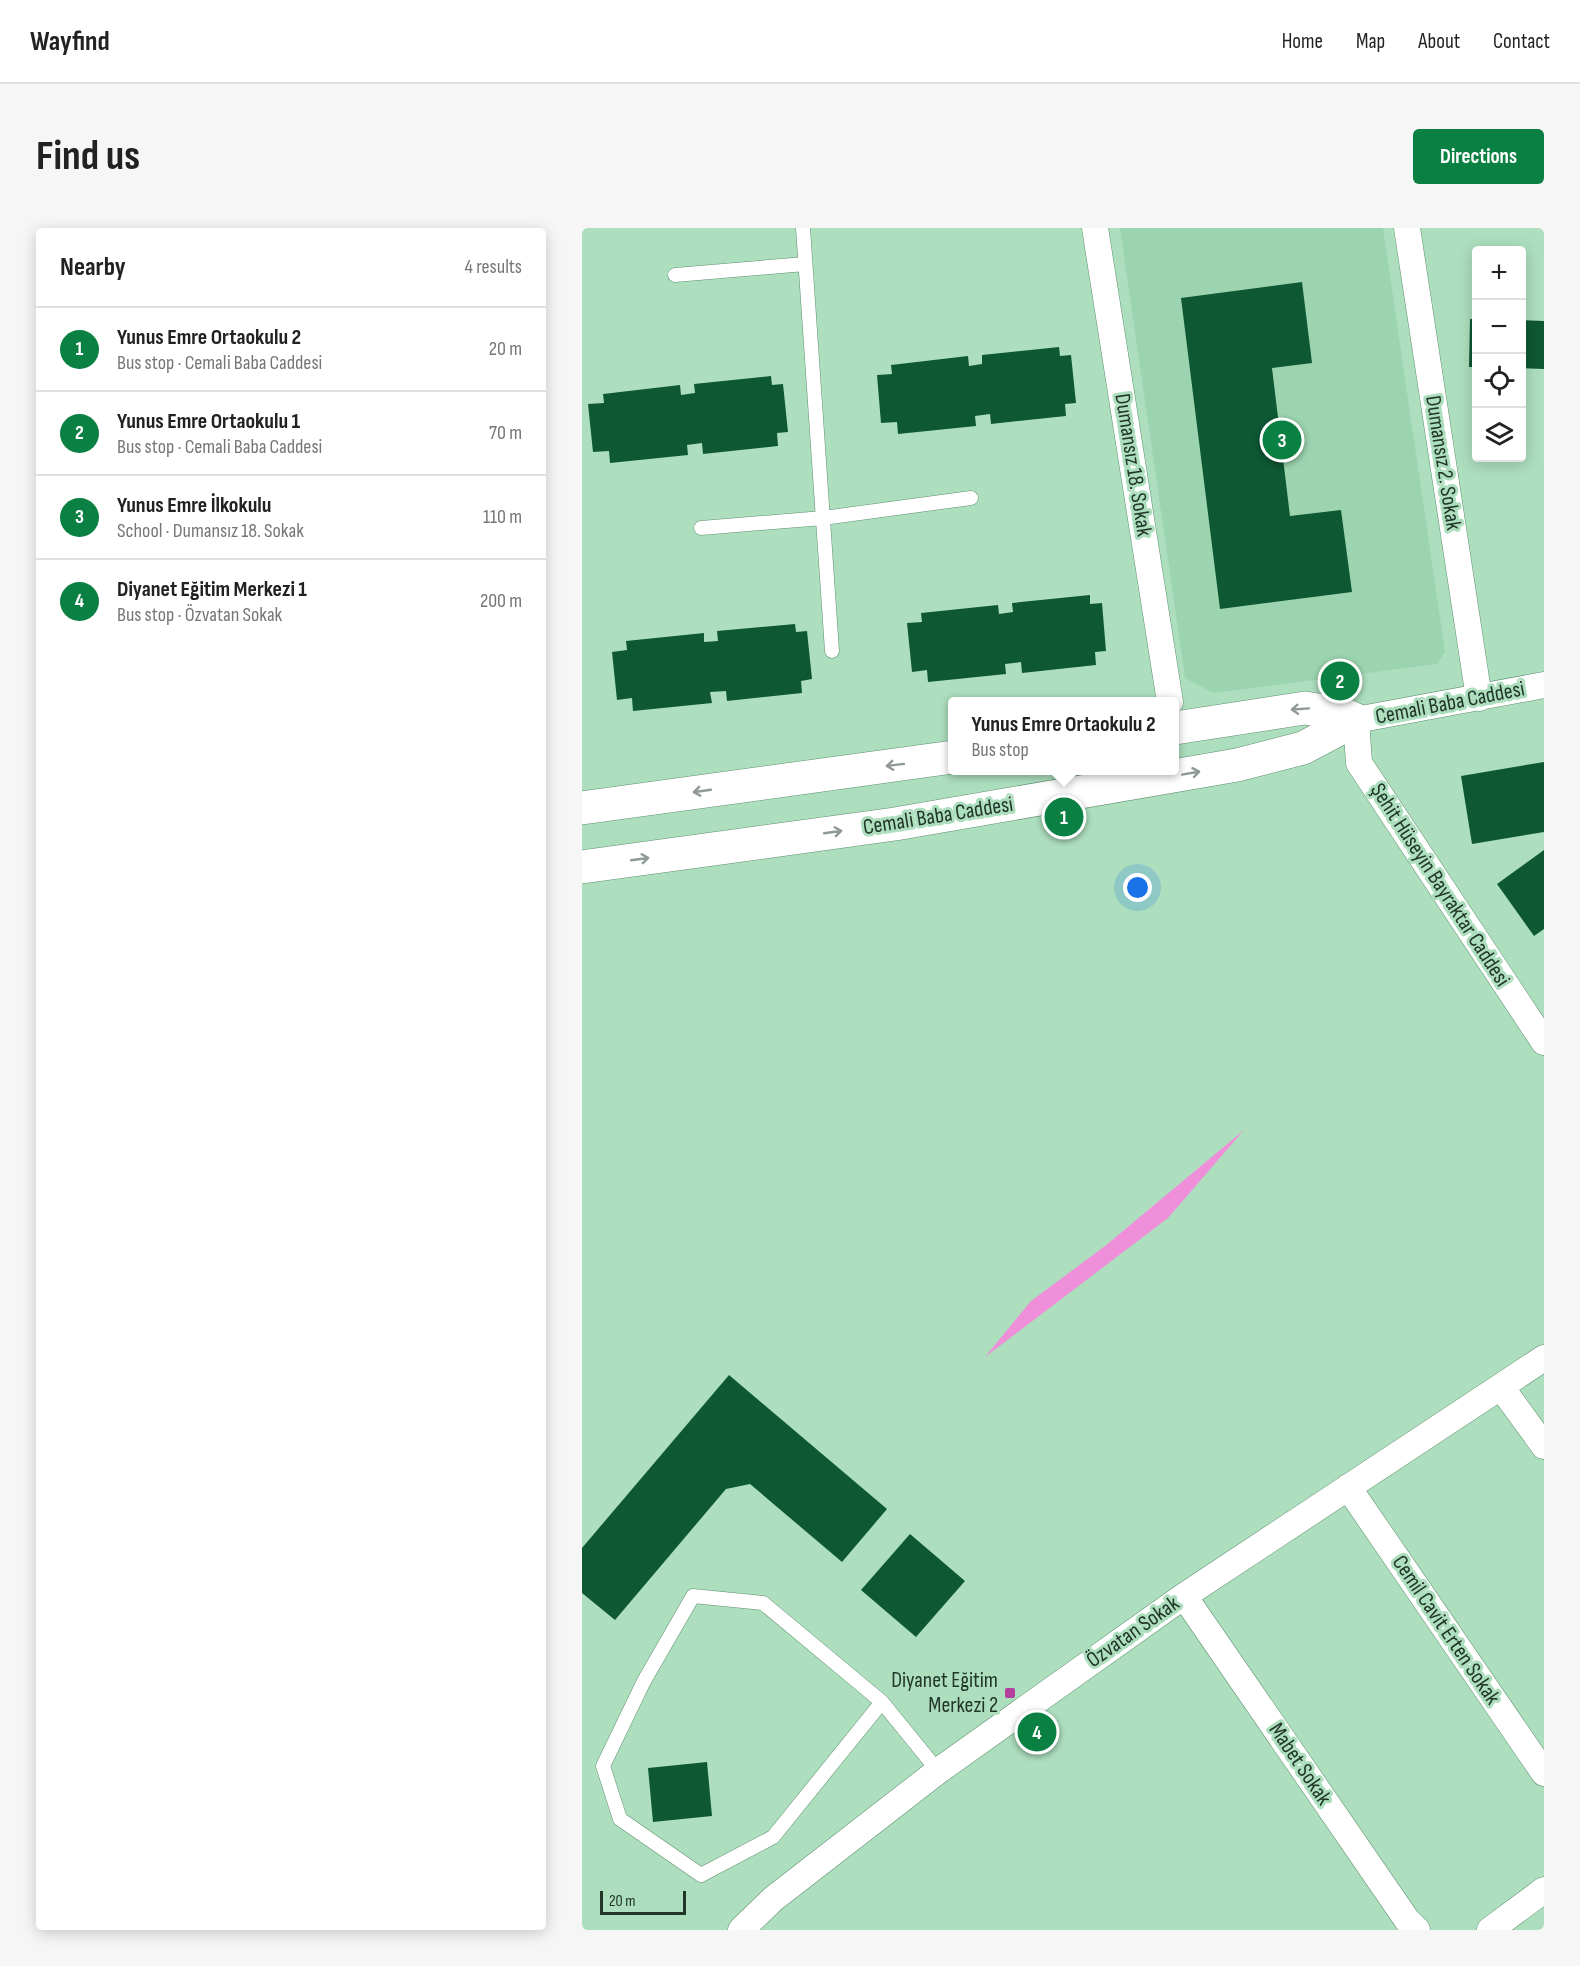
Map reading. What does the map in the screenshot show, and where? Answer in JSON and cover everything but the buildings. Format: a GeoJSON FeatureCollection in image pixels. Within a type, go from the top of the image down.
{"type":"FeatureCollection","features":[{"type":"Feature","properties":{"kind":"street","name":"Dumansız 18. Sokak"},"geometry":{"type":"LineString","coordinates":[[1095,228],[1169,697]]}},
{"type":"Feature","properties":{"kind":"street","name":"Dumansız 2. Sokak"},"geometry":{"type":"LineString","coordinates":[[1407,228],[1479,698]]}},
{"type":"Feature","properties":{"kind":"street","name":"Cemali Baba Caddesi"},"geometry":{"type":"LineString","coordinates":[[582,867],[895,824],[1237,765],[1303,748],[1356,720],[1544,685]]}},
{"type":"Feature","properties":{"kind":"street","name":"Cemali Baba Caddesi"},"geometry":{"type":"LineString","coordinates":[[1179,727],[1305,708],[1343,714],[1356,720]]}},
{"type":"Feature","properties":{"kind":"street","name":"Şehit Hüseyin Bayraktar Caddesi"},"geometry":{"type":"LineString","coordinates":[[1356,720],[1359,763],[1544,1042]]}},
{"type":"Feature","properties":{"kind":"street"},"geometry":{"type":"LineString","coordinates":[[582,808],[948,758]]}},
{"type":"Feature","properties":{"kind":"street","name":"Özvatan Sokak"},"geometry":{"type":"LineString","coordinates":[[741,1930],[774,1899],[938,1771],[1184,1596],[1544,1358]]}},
{"type":"Feature","properties":{"kind":"street"},"geometry":{"type":"LineString","coordinates":[[1501,1387],[1544,1446]]}},
{"type":"Feature","properties":{"kind":"street","name":"Cemil Cavit Erten Sokak"},"geometry":{"type":"LineString","coordinates":[[1348,1487],[1544,1773]]}},
{"type":"Feature","properties":{"kind":"street","name":"Mabet Sokak"},"geometry":{"type":"LineString","coordinates":[[1184,1596],[1407,1920],[1417,1930]]}},
{"type":"Feature","properties":{"kind":"street"},"geometry":{"type":"LineString","coordinates":[[1490,1930],[1544,1890]]}},
{"type":"Feature","properties":{"kind":"lane"},"geometry":{"type":"LineString","coordinates":[[803,228],[832,651]]}},
{"type":"Feature","properties":{"kind":"lane"},"geometry":{"type":"LineString","coordinates":[[675,275],[805,264]]}},
{"type":"Feature","properties":{"kind":"lane"},"geometry":{"type":"LineString","coordinates":[[701,528],[823,518],[971,498]]}},
{"type":"Feature","properties":{"kind":"lane"},"geometry":{"type":"LineString","coordinates":[[882,1702],[773,1837],[701,1875],[620,1819],[603,1766],[644,1681],[693,1596],[763,1603],[882,1702],[938,1771]]}},
{"type":"Feature","properties":{"kind":"shaded area"},"geometry":{"type":"Polygon","coordinates":[[[1120,228],[1383,228],[1445,652],[1437,664],[1214,693],[1185,678],[1120,228]]]}},
{"type":"Feature","properties":{"kind":"shaded area"},"geometry":{"type":"Polygon","coordinates":[[[1244,1130],[1168,1218],[985,1357],[1031,1301],[1105,1246],[1244,1130]]]}},
{"type":"Feature","properties":{"kind":"place","name":"Yunus Emre İlkokulu"},"geometry":{"type":"Point","coordinates":[1282,440]}},
{"type":"Feature","properties":{"kind":"place","name":"Yunus Emre Ortaokulu 1"},"geometry":{"type":"Point","coordinates":[1340,681]}},
{"type":"Feature","properties":{"kind":"place","name":"Yunus Emre Ortaokulu 2"},"geometry":{"type":"Point","coordinates":[1064,817]}},
{"type":"Feature","properties":{"kind":"place","name":"Diyanet Eğitim Merkezi 2"},"geometry":{"type":"Point","coordinates":[1010,1693]}},
{"type":"Feature","properties":{"kind":"place","name":"Diyanet Eğitim Merkezi 1"},"geometry":{"type":"Point","coordinates":[1037,1732]}}]}
